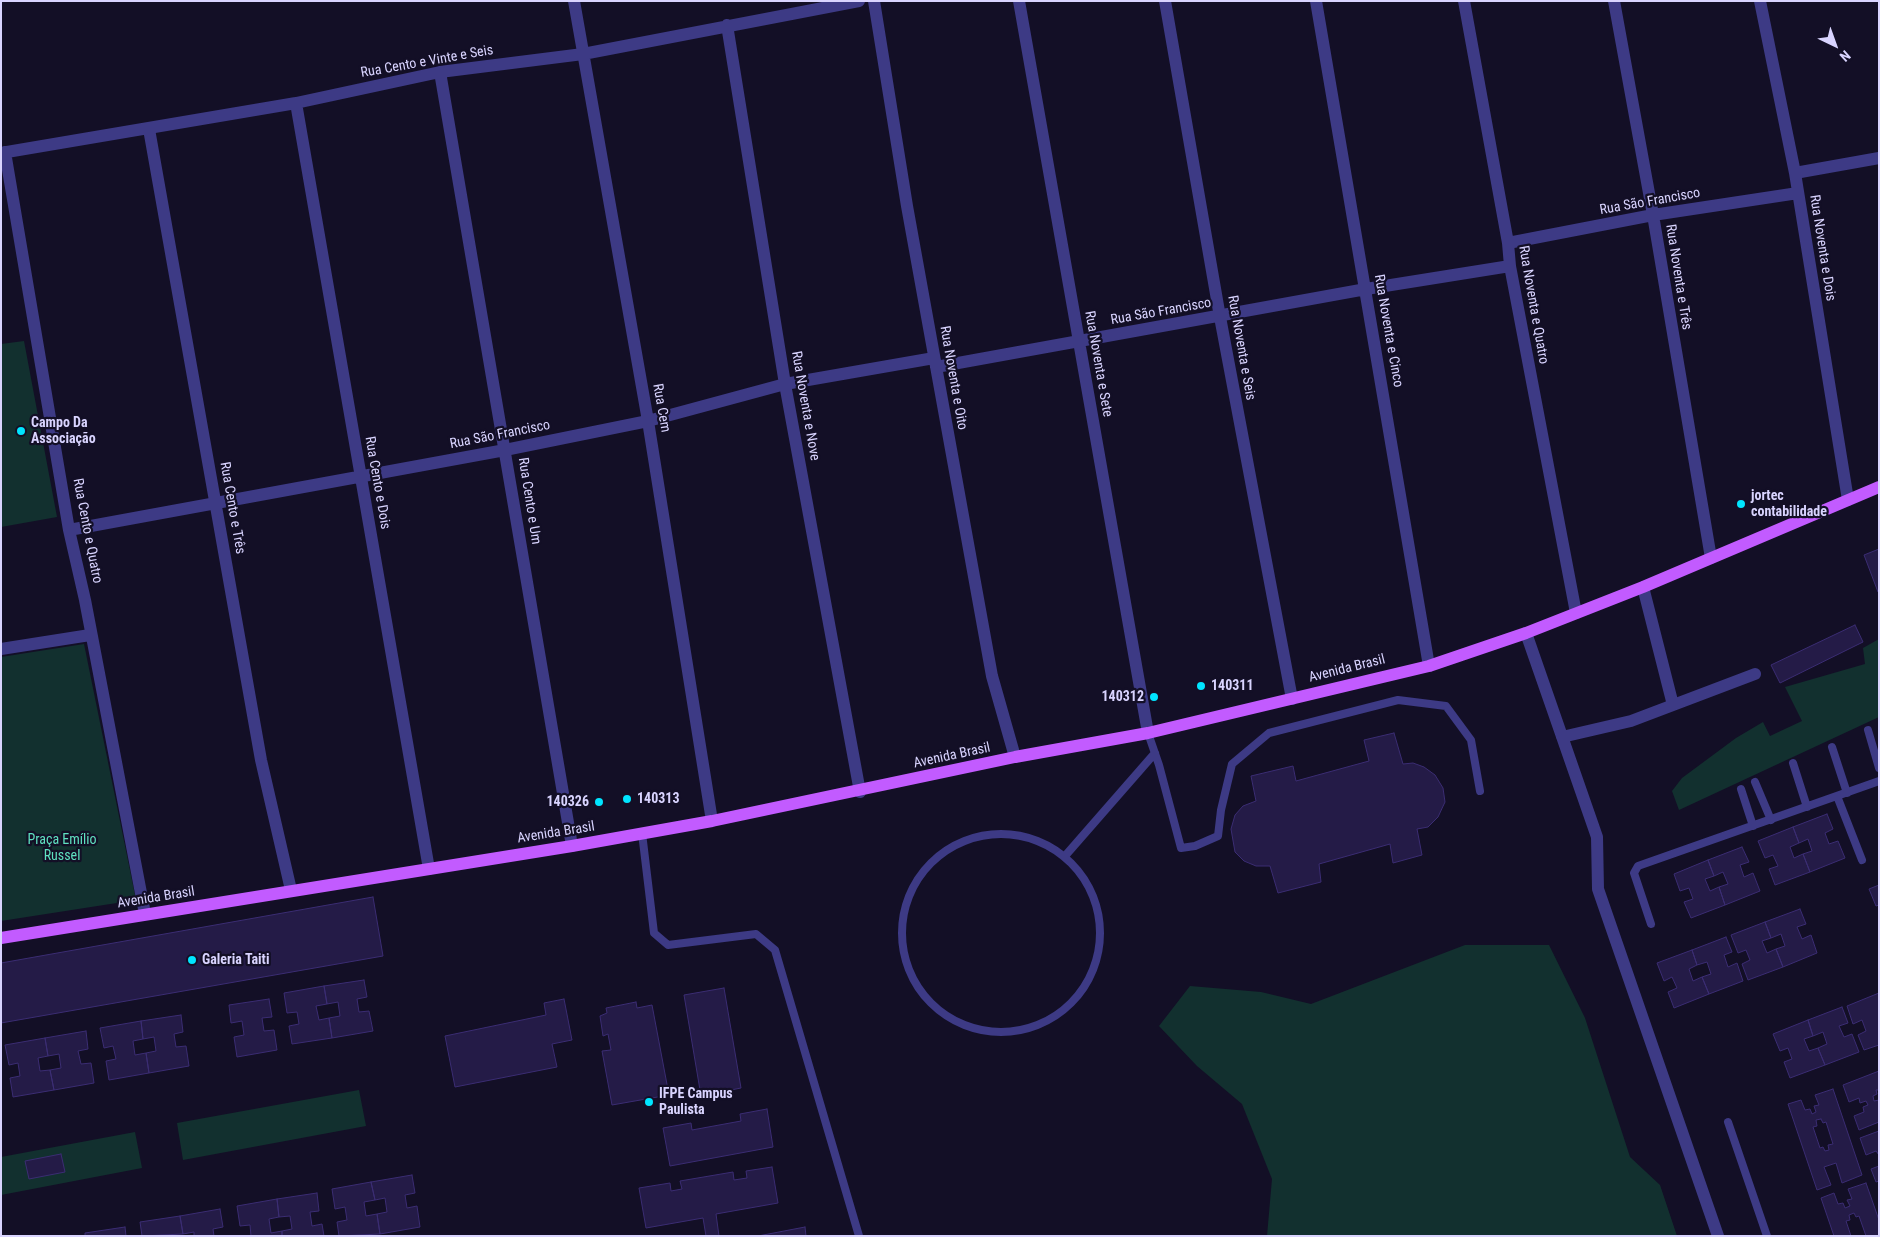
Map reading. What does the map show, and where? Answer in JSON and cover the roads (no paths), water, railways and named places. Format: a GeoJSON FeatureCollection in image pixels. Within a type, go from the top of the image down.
{"type":"FeatureCollection","features":[{"type":"Feature","properties":{"kind":"main road","name":"Avenida Brasil"},"geometry":{"type":"LineString","coordinates":[[1,938],[572,846],[712,821],[860,792],[1014,757],[1148,733],[1429,666],[1526,633],[1644,587],[1879,487]]}},
{"type":"Feature","properties":{"kind":"street","name":"Rua Cem"},"geometry":{"type":"LineString","coordinates":[[574,1],[648,421],[712,821]]}},
{"type":"Feature","properties":{"kind":"street","name":"Rua Cento e Vinte e Seis"},"geometry":{"type":"LineString","coordinates":[[3,153],[296,102],[440,72],[583,54],[859,1]]}},
{"type":"Feature","properties":{"kind":"street","name":"Rua Noventa e Oito"},"geometry":{"type":"LineString","coordinates":[[874,1],[935,363],[992,676],[1014,757]]}},
{"type":"Feature","properties":{"kind":"street","name":"Rua Noventa e Sete"},"geometry":{"type":"LineString","coordinates":[[1019,1],[1148,733]]}},
{"type":"Feature","properties":{"kind":"street","name":"Rua Noventa e Seis"},"geometry":{"type":"LineString","coordinates":[[1165,1],[1220,317],[1292,698]]}},
{"type":"Feature","properties":{"kind":"street","name":"Rua Noventa e Cinco"},"geometry":{"type":"LineString","coordinates":[[1316,1],[1429,666]]}},
{"type":"Feature","properties":{"kind":"street","name":"Rua Noventa e Quatro"},"geometry":{"type":"LineString","coordinates":[[1464,1],[1508,244],[1510,266],[1576,613]]}},
{"type":"Feature","properties":{"kind":"street","name":"Rua Noventa e Três"},"geometry":{"type":"LineString","coordinates":[[1614,1],[1653,215],[1711,558]]}},
{"type":"Feature","properties":{"kind":"street","name":"Rua Noventa e Dois"},"geometry":{"type":"LineString","coordinates":[[1760,1],[1798,193],[1848,500]]}},
{"type":"Feature","properties":{"kind":"street","name":"Rua Noventa e Nove"},"geometry":{"type":"LineString","coordinates":[[727,25],[785,384],[860,792]]}},
{"type":"Feature","properties":{"kind":"street","name":"Rua Cento e Um"},"geometry":{"type":"LineString","coordinates":[[440,72],[572,846]]}},
{"type":"Feature","properties":{"kind":"street","name":"Rua Cento e Dois"},"geometry":{"type":"LineString","coordinates":[[296,102],[429,869]]}},
{"type":"Feature","properties":{"kind":"street","name":"Rua Cento e Três"},"geometry":{"type":"LineString","coordinates":[[149,129],[261,760],[291,890]]}},
{"type":"Feature","properties":{"kind":"street","name":"Rua Cento e Quatro"},"geometry":{"type":"LineString","coordinates":[[3,153],[69,530],[85,600],[90,635],[145,914]]}},
{"type":"Feature","properties":{"kind":"street"},"geometry":{"type":"LineString","coordinates":[[1794,174],[1879,158]]}},
{"type":"Feature","properties":{"kind":"street","name":"Rua São Francisco"},"geometry":{"type":"LineString","coordinates":[[1508,244],[1653,215],[1798,193]]}},
{"type":"Feature","properties":{"kind":"street","name":"Rua São Francisco"},"geometry":{"type":"LineString","coordinates":[[69,530],[216,504],[360,475],[505,450],[648,421],[785,384],[1079,342],[1366,289],[1510,266]]}},
{"type":"Feature","properties":{"kind":"street"},"geometry":{"type":"LineString","coordinates":[[1644,587],[1673,705]]}},
{"type":"Feature","properties":{"kind":"street"},"geometry":{"type":"LineString","coordinates":[[1526,633],[1597,837],[1598,889],[1718,1236]]}},
{"type":"Feature","properties":{"kind":"street"},"geometry":{"type":"LineString","coordinates":[[1,649],[90,635]]}},
{"type":"Feature","properties":{"kind":"street"},"geometry":{"type":"LineString","coordinates":[[1562,737],[1631,721],[1755,674]]}},
{"type":"Feature","properties":{"kind":"lane"},"geometry":{"type":"LineString","coordinates":[[1148,733],[1181,848],[1195,846],[1218,836],[1221,810],[1232,764],[1269,733],[1398,700],[1446,706],[1471,740],[1480,791]]}},
{"type":"Feature","properties":{"kind":"lane"},"geometry":{"type":"LineString","coordinates":[[1868,730],[1879,768]]}},
{"type":"Feature","properties":{"kind":"lane"},"geometry":{"type":"LineString","coordinates":[[1832,747],[1847,793]]}},
{"type":"Feature","properties":{"kind":"lane"},"geometry":{"type":"LineString","coordinates":[[1065,856],[1155,752]]}},
{"type":"Feature","properties":{"kind":"lane"},"geometry":{"type":"LineString","coordinates":[[1793,763],[1807,807]]}},
{"type":"Feature","properties":{"kind":"lane"},"geometry":{"type":"LineString","coordinates":[[1651,924],[1634,873],[1638,866],[1879,781]]}},
{"type":"Feature","properties":{"kind":"lane"},"geometry":{"type":"LineString","coordinates":[[1755,782],[1771,820]]}},
{"type":"Feature","properties":{"kind":"lane"},"geometry":{"type":"LineString","coordinates":[[1741,789],[1753,826]]}},
{"type":"Feature","properties":{"kind":"lane"},"geometry":{"type":"LineString","coordinates":[[1837,796],[1862,860]]}},
{"type":"Feature","properties":{"kind":"lane"},"geometry":{"type":"LineString","coordinates":[[642,833],[654,933],[668,945],[756,934],[775,950],[859,1236]]}},
{"type":"Feature","properties":{"kind":"lane"},"geometry":{"type":"LineString","coordinates":[[1006,834],[1038,840],[1065,856],[1087,882],[1099,912],[1100,946],[1090,978],[1071,1005],[1043,1024],[1011,1033],[978,1030],[947,1017],[923,996],[907,968],[902,936],[906,904],[921,875],[944,852],[974,838],[1006,834]]}},
{"type":"Feature","properties":{"kind":"lane"},"geometry":{"type":"LineString","coordinates":[[1728,1122],[1767,1236]]}},
{"type":"Feature","properties":{"kind":"place","name":"Campo Da Associação"},"geometry":{"type":"Point","coordinates":[21,431]}},
{"type":"Feature","properties":{"kind":"place","name":"jortec contabilidade"},"geometry":{"type":"Point","coordinates":[1741,504]}},
{"type":"Feature","properties":{"kind":"place","name":"140311"},"geometry":{"type":"Point","coordinates":[1201,686]}},
{"type":"Feature","properties":{"kind":"place","name":"140312"},"geometry":{"type":"Point","coordinates":[1154,697]}},
{"type":"Feature","properties":{"kind":"place","name":"140313"},"geometry":{"type":"Point","coordinates":[627,799]}},
{"type":"Feature","properties":{"kind":"place","name":"140326"},"geometry":{"type":"Point","coordinates":[599,802]}},
{"type":"Feature","properties":{"kind":"place","name":"Galeria Taiti"},"geometry":{"type":"Point","coordinates":[192,960]}},
{"type":"Feature","properties":{"kind":"place","name":"IFPE Campus Paulista"},"geometry":{"type":"Point","coordinates":[649,1102]}},
{"type":"Feature","properties":{"kind":"park label","name":"Praça Emílio Russel"},"geometry":{"type":"Point","coordinates":[62,848]}}]}
